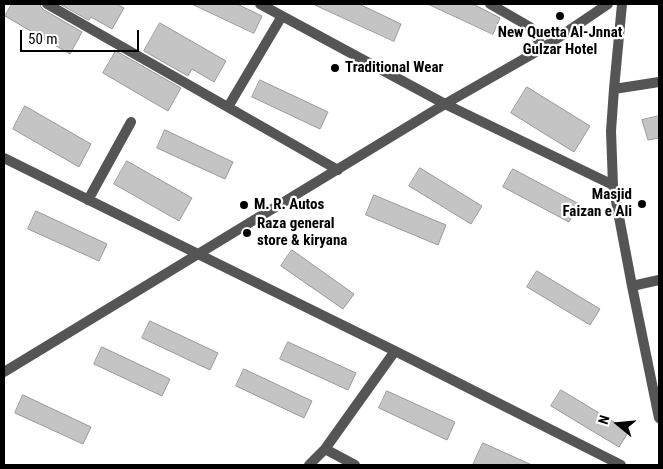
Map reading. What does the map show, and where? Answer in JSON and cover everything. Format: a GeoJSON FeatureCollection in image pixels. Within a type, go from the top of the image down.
{"type":"FeatureCollection","features":[{"type":"Feature","properties":{"kind":"street"},"geometry":{"type":"LineString","coordinates":[[47,4],[338,170]]}},
{"type":"Feature","properties":{"kind":"street"},"geometry":{"type":"LineString","coordinates":[[260,4],[445,104],[613,185]]}},
{"type":"Feature","properties":{"kind":"street"},"geometry":{"type":"LineString","coordinates":[[490,4],[530,27],[543,48]]}},
{"type":"Feature","properties":{"kind":"street"},"geometry":{"type":"LineString","coordinates":[[6,368],[445,104],[543,48],[608,4]]}},
{"type":"Feature","properties":{"kind":"street"},"geometry":{"type":"LineString","coordinates":[[622,4],[614,89],[612,131],[613,185],[659,418]]}},
{"type":"Feature","properties":{"kind":"street"},"geometry":{"type":"LineString","coordinates":[[228,107],[282,16]]}},
{"type":"Feature","properties":{"kind":"street"},"geometry":{"type":"LineString","coordinates":[[614,89],[659,82]]}},
{"type":"Feature","properties":{"kind":"street"},"geometry":{"type":"LineString","coordinates":[[88,200],[131,122]]}},
{"type":"Feature","properties":{"kind":"street"},"geometry":{"type":"LineString","coordinates":[[4,158],[621,465]]}},
{"type":"Feature","properties":{"kind":"street"},"geometry":{"type":"LineString","coordinates":[[632,286],[659,280]]}},
{"type":"Feature","properties":{"kind":"street"},"geometry":{"type":"LineString","coordinates":[[309,465],[325,449],[395,351]]}},
{"type":"Feature","properties":{"kind":"street"},"geometry":{"type":"LineString","coordinates":[[325,449],[355,465]]}},
{"type":"Feature","properties":{"kind":"building"},"geometry":{"type":"Polygon","coordinates":[[[12,4],[40,4],[44,10],[82,32],[70,54],[5,16],[12,4]]]}},
{"type":"Feature","properties":{"kind":"building"},"geometry":{"type":"Polygon","coordinates":[[[60,4],[117,4],[124,8],[112,29],[91,17],[89,20],[60,4]]]}},
{"type":"Feature","properties":{"kind":"building"},"geometry":{"type":"Polygon","coordinates":[[[192,4],[237,4],[262,16],[254,33],[192,4]]]}},
{"type":"Feature","properties":{"kind":"building"},"geometry":{"type":"Polygon","coordinates":[[[313,4],[359,4],[401,24],[394,41],[313,4]]]}},
{"type":"Feature","properties":{"kind":"building"},"geometry":{"type":"Polygon","coordinates":[[[428,4],[473,4],[500,18],[493,34],[428,4]]]}},
{"type":"Feature","properties":{"kind":"building"},"geometry":{"type":"Polygon","coordinates":[[[160,23],[226,61],[214,82],[192,69],[188,76],[144,51],[160,23]]]}},
{"type":"Feature","properties":{"kind":"building"},"geometry":{"type":"Polygon","coordinates":[[[116,51],[181,88],[168,111],[103,73],[116,51]]]}},
{"type":"Feature","properties":{"kind":"building"},"geometry":{"type":"Polygon","coordinates":[[[260,80],[328,112],[320,129],[252,97],[260,80]]]}},
{"type":"Feature","properties":{"kind":"building"},"geometry":{"type":"Polygon","coordinates":[[[527,87],[590,126],[574,152],[511,113],[527,87]]]}},
{"type":"Feature","properties":{"kind":"building"},"geometry":{"type":"Polygon","coordinates":[[[25,106],[91,144],[79,167],[13,129],[25,106]]]}},
{"type":"Feature","properties":{"kind":"building"},"geometry":{"type":"Polygon","coordinates":[[[659,116],[659,138],[648,140],[642,120],[659,116]]]}},
{"type":"Feature","properties":{"kind":"building"},"geometry":{"type":"Polygon","coordinates":[[[165,130],[233,162],[225,179],[157,148],[165,130]]]}},
{"type":"Feature","properties":{"kind":"building"},"geometry":{"type":"Polygon","coordinates":[[[127,161],[192,198],[179,221],[114,184],[127,161]]]}},
{"type":"Feature","properties":{"kind":"building"},"geometry":{"type":"Polygon","coordinates":[[[420,168],[482,206],[471,224],[409,186],[420,168]]]}},
{"type":"Feature","properties":{"kind":"building"},"geometry":{"type":"Polygon","coordinates":[[[513,169],[579,204],[569,222],[503,187],[513,169]]]}},
{"type":"Feature","properties":{"kind":"building"},"geometry":{"type":"Polygon","coordinates":[[[374,195],[446,225],[438,245],[366,215],[374,195]]]}},
{"type":"Feature","properties":{"kind":"building"},"geometry":{"type":"Polygon","coordinates":[[[36,211],[107,244],[99,261],[28,229],[36,211]]]}},
{"type":"Feature","properties":{"kind":"building"},"geometry":{"type":"Polygon","coordinates":[[[292,250],[354,294],[343,309],[281,266],[292,250]]]}},
{"type":"Feature","properties":{"kind":"building"},"geometry":{"type":"Polygon","coordinates":[[[537,271],[600,309],[590,325],[527,287],[537,271]]]}},
{"type":"Feature","properties":{"kind":"building"},"geometry":{"type":"Polygon","coordinates":[[[150,321],[218,353],[210,370],[142,338],[150,321]]]}},
{"type":"Feature","properties":{"kind":"building"},"geometry":{"type":"Polygon","coordinates":[[[288,342],[356,373],[348,390],[280,359],[288,342]]]}},
{"type":"Feature","properties":{"kind":"building"},"geometry":{"type":"Polygon","coordinates":[[[102,347],[170,379],[162,396],[94,364],[102,347]]]}},
{"type":"Feature","properties":{"kind":"building"},"geometry":{"type":"Polygon","coordinates":[[[244,369],[312,401],[304,418],[236,386],[244,369]]]}},
{"type":"Feature","properties":{"kind":"building"},"geometry":{"type":"Polygon","coordinates":[[[561,390],[629,431],[619,447],[551,406],[561,390]]]}},
{"type":"Feature","properties":{"kind":"building"},"geometry":{"type":"Polygon","coordinates":[[[387,391],[455,422],[447,440],[379,408],[387,391]]]}},
{"type":"Feature","properties":{"kind":"building"},"geometry":{"type":"Polygon","coordinates":[[[23,395],[91,427],[83,444],[15,413],[23,395]]]}},
{"type":"Feature","properties":{"kind":"building"},"geometry":{"type":"Polygon","coordinates":[[[483,443],[532,465],[473,465],[483,443]]]}},
{"type":"Feature","properties":{"kind":"place","name":"New Quetta Al-Jnnat Gulzar Hotel"},"geometry":{"type":"Point","coordinates":[560,16]}},
{"type":"Feature","properties":{"kind":"place","name":"Traditional Wear"},"geometry":{"type":"Point","coordinates":[335,68]}},
{"type":"Feature","properties":{"kind":"place","name":"Masjid Faizan e Ali"},"geometry":{"type":"Point","coordinates":[642,204]}},
{"type":"Feature","properties":{"kind":"place","name":"M. R. Autos"},"geometry":{"type":"Point","coordinates":[244,205]}},
{"type":"Feature","properties":{"kind":"place","name":"Raza general store & kiryana"},"geometry":{"type":"Point","coordinates":[247,233]}}]}
